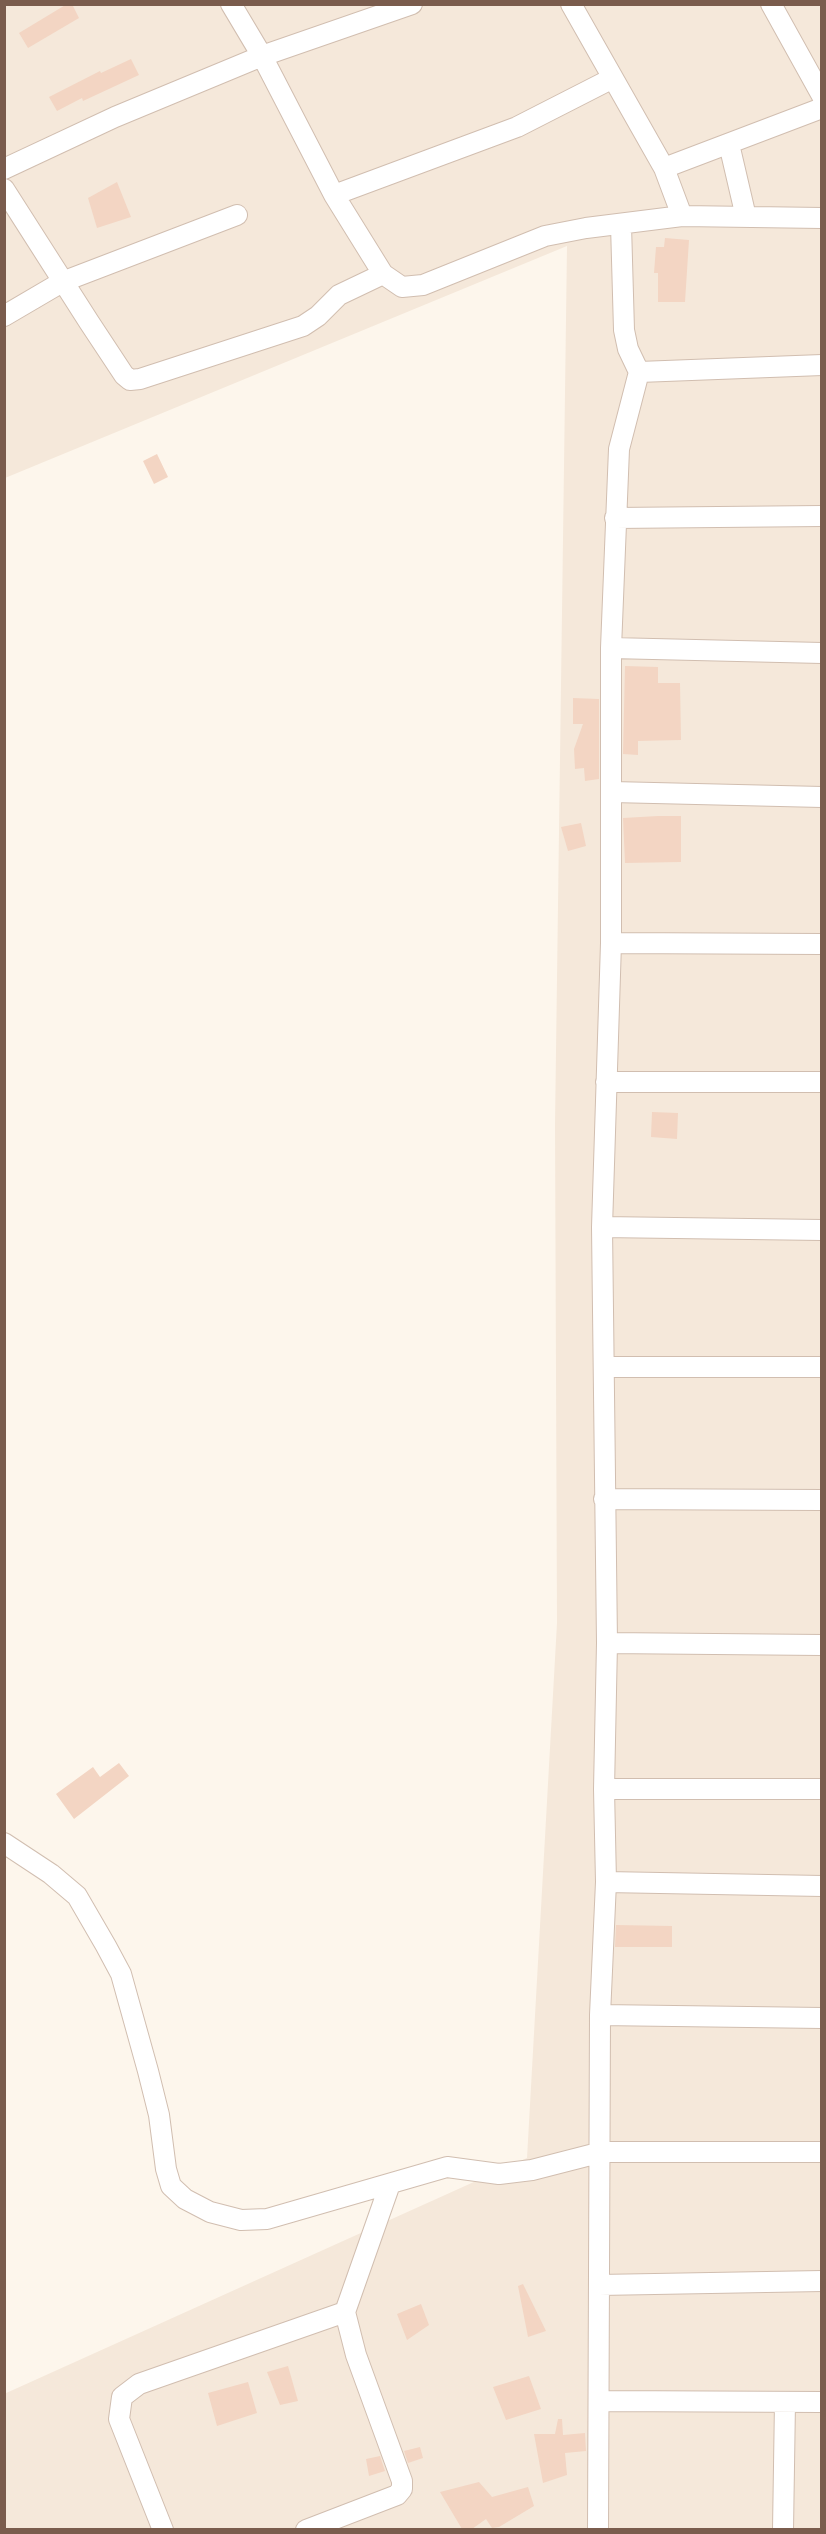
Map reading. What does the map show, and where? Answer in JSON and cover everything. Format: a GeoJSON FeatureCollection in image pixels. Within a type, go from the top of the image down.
{"type":"FeatureCollection","features":[{"type":"Feature","properties":{"kind":"street"},"geometry":{"type":"LineString","coordinates":[[231,4],[262,56],[334,195],[383,274],[402,287],[423,285],[545,236],[586,228],[682,216],[822,218]]}},
{"type":"Feature","properties":{"kind":"street"},"geometry":{"type":"LineString","coordinates":[[4,169],[115,117],[262,56],[412,4]]}},
{"type":"Feature","properties":{"kind":"street"},"geometry":{"type":"LineString","coordinates":[[571,4],[664,168],[682,216]]}},
{"type":"Feature","properties":{"kind":"street"},"geometry":{"type":"LineString","coordinates":[[771,4],[822,96]]}},
{"type":"Feature","properties":{"kind":"street"},"geometry":{"type":"LineString","coordinates":[[334,195],[517,127],[613,78]]}},
{"type":"Feature","properties":{"kind":"street"},"geometry":{"type":"LineString","coordinates":[[664,168],[822,108]]}},
{"type":"Feature","properties":{"kind":"street"},"geometry":{"type":"LineString","coordinates":[[729,144],[746,217]]}},
{"type":"Feature","properties":{"kind":"street"},"geometry":{"type":"LineString","coordinates":[[4,189],[62,282],[124,375],[130,380],[140,379],[303,326],[318,316],[339,295],[383,274]]}},
{"type":"Feature","properties":{"kind":"street"},"geometry":{"type":"LineString","coordinates":[[4,316],[62,282],[237,215]]}},
{"type":"Feature","properties":{"kind":"street"},"geometry":{"type":"LineString","coordinates":[[598,2529],[602,2152],[600,2015],[606,1882],[604,1789],[607,1643],[602,1227],[611,943],[611,648],[618,449],[639,372],[628,349],[624,330],[621,225]]}},
{"type":"Feature","properties":{"kind":"street"},"geometry":{"type":"LineString","coordinates":[[639,372],[822,365]]}},
{"type":"Feature","properties":{"kind":"street"},"geometry":{"type":"LineString","coordinates":[[615,518],[822,516]]}},
{"type":"Feature","properties":{"kind":"street"},"geometry":{"type":"LineString","coordinates":[[611,648],[822,653]]}},
{"type":"Feature","properties":{"kind":"street"},"geometry":{"type":"LineString","coordinates":[[612,792],[822,797]]}},
{"type":"Feature","properties":{"kind":"street"},"geometry":{"type":"LineString","coordinates":[[611,943],[822,944]]}},
{"type":"Feature","properties":{"kind":"street"},"geometry":{"type":"LineString","coordinates":[[606,1082],[822,1082]]}},
{"type":"Feature","properties":{"kind":"street"},"geometry":{"type":"LineString","coordinates":[[602,1227],[822,1230]]}},
{"type":"Feature","properties":{"kind":"street"},"geometry":{"type":"LineString","coordinates":[[605,1367],[822,1367]]}},
{"type":"Feature","properties":{"kind":"street"},"geometry":{"type":"LineString","coordinates":[[604,1499],[822,1500]]}},
{"type":"Feature","properties":{"kind":"street"},"geometry":{"type":"LineString","coordinates":[[607,1643],[822,1645]]}},
{"type":"Feature","properties":{"kind":"street"},"geometry":{"type":"LineString","coordinates":[[604,1789],[822,1789]]}},
{"type":"Feature","properties":{"kind":"street"},"geometry":{"type":"LineString","coordinates":[[4,1843],[51,1874],[77,1896],[121,1974],[159,2115],[166,2169],[171,2186],[185,2199],[210,2212],[241,2220],[267,2219],[447,2167],[499,2174],[568,2162],[602,2152],[822,2152]]}},
{"type":"Feature","properties":{"kind":"street"},"geometry":{"type":"LineString","coordinates":[[606,1882],[822,1886]]}},
{"type":"Feature","properties":{"kind":"street"},"geometry":{"type":"LineString","coordinates":[[600,2015],[822,2018]]}},
{"type":"Feature","properties":{"kind":"street"},"geometry":{"type":"LineString","coordinates":[[306,2529],[397,2495],[402,2489],[402,2481],[356,2355],[345,2312],[390,2184]]}},
{"type":"Feature","properties":{"kind":"street"},"geometry":{"type":"LineString","coordinates":[[599,2284],[822,2281]]}},
{"type":"Feature","properties":{"kind":"street"},"geometry":{"type":"LineString","coordinates":[[163,2529],[119,2419],[123,2397],[139,2384],[345,2312]]}},
{"type":"Feature","properties":{"kind":"street"},"geometry":{"type":"LineString","coordinates":[[599,2401],[822,2402]]}},
{"type":"Feature","properties":{"kind":"street"},"geometry":{"type":"LineString","coordinates":[[783,2529],[785,2402]]}},
{"type":"Feature","properties":{"kind":"shaded area"},"geometry":{"type":"Polygon","coordinates":[[[5,5],[821,5],[821,2529],[5,2529],[4,2394],[527,2158],[557,1623],[555,1124],[567,246],[5,478],[5,5]]]}},
{"type":"Feature","properties":{"kind":"building"},"geometry":{"type":"Polygon","coordinates":[[[67,4],[72,4],[79,18],[28,48],[19,33],[67,4]]]}},
{"type":"Feature","properties":{"kind":"building"},"geometry":{"type":"Polygon","coordinates":[[[131,59],[139,75],[83,101],[82,98],[57,111],[49,97],[100,71],[101,73],[131,59]]]}},
{"type":"Feature","properties":{"kind":"building"},"geometry":{"type":"Polygon","coordinates":[[[117,182],[131,217],[97,228],[88,198],[117,182]]]}},
{"type":"Feature","properties":{"kind":"building"},"geometry":{"type":"Polygon","coordinates":[[[665,238],[689,240],[685,302],[658,302],[658,273],[654,273],[656,247],[664,247],[665,238]]]}},
{"type":"Feature","properties":{"kind":"building"},"geometry":{"type":"Polygon","coordinates":[[[157,454],[168,477],[154,484],[143,461],[157,454]]]}},
{"type":"Feature","properties":{"kind":"building"},"geometry":{"type":"Polygon","coordinates":[[[625,666],[658,667],[658,683],[680,683],[681,740],[638,741],[638,755],[623,754],[625,666]]]}},
{"type":"Feature","properties":{"kind":"building"},"geometry":{"type":"Polygon","coordinates":[[[573,698],[599,699],[599,779],[585,781],[584,768],[575,769],[574,749],[583,724],[573,724],[573,698]]]}},
{"type":"Feature","properties":{"kind":"building"},"geometry":{"type":"Polygon","coordinates":[[[681,816],[681,862],[625,863],[623,818],[681,816]]]}},
{"type":"Feature","properties":{"kind":"building"},"geometry":{"type":"Polygon","coordinates":[[[581,823],[586,846],[568,851],[561,827],[581,823]]]}},
{"type":"Feature","properties":{"kind":"building"},"geometry":{"type":"Polygon","coordinates":[[[652,1112],[678,1113],[677,1139],[651,1137],[652,1112]]]}},
{"type":"Feature","properties":{"kind":"building"},"geometry":{"type":"Polygon","coordinates":[[[119,1763],[129,1776],[74,1819],[56,1794],[93,1767],[100,1777],[119,1763]]]}},
{"type":"Feature","properties":{"kind":"building"},"geometry":{"type":"Polygon","coordinates":[[[616,1925],[672,1926],[672,1947],[615,1947],[616,1925]]]}},
{"type":"Feature","properties":{"kind":"building"},"geometry":{"type":"Polygon","coordinates":[[[523,2284],[546,2331],[528,2337],[518,2286],[523,2284]]]}},
{"type":"Feature","properties":{"kind":"building"},"geometry":{"type":"Polygon","coordinates":[[[421,2304],[429,2325],[407,2340],[397,2314],[421,2304]]]}},
{"type":"Feature","properties":{"kind":"building"},"geometry":{"type":"Polygon","coordinates":[[[288,2366],[298,2401],[280,2405],[267,2372],[288,2366]]]}},
{"type":"Feature","properties":{"kind":"building"},"geometry":{"type":"Polygon","coordinates":[[[529,2376],[541,2409],[506,2420],[493,2387],[529,2376]]]}},
{"type":"Feature","properties":{"kind":"building"},"geometry":{"type":"Polygon","coordinates":[[[248,2382],[257,2413],[217,2426],[208,2393],[248,2382]]]}},
{"type":"Feature","properties":{"kind":"building"},"geometry":{"type":"Polygon","coordinates":[[[558,2419],[562,2419],[563,2435],[585,2433],[586,2451],[565,2453],[567,2475],[543,2483],[534,2434],[555,2434],[558,2419]]]}},
{"type":"Feature","properties":{"kind":"building"},"geometry":{"type":"Polygon","coordinates":[[[420,2447],[423,2458],[408,2463],[404,2451],[420,2447]]]}},
{"type":"Feature","properties":{"kind":"building"},"geometry":{"type":"Polygon","coordinates":[[[380,2456],[385,2471],[369,2476],[366,2459],[380,2456]]]}},
{"type":"Feature","properties":{"kind":"building"},"geometry":{"type":"Polygon","coordinates":[[[479,2482],[492,2497],[528,2487],[534,2506],[499,2527],[492,2528],[486,2519],[472,2529],[462,2529],[440,2492],[479,2482]]]}}]}
